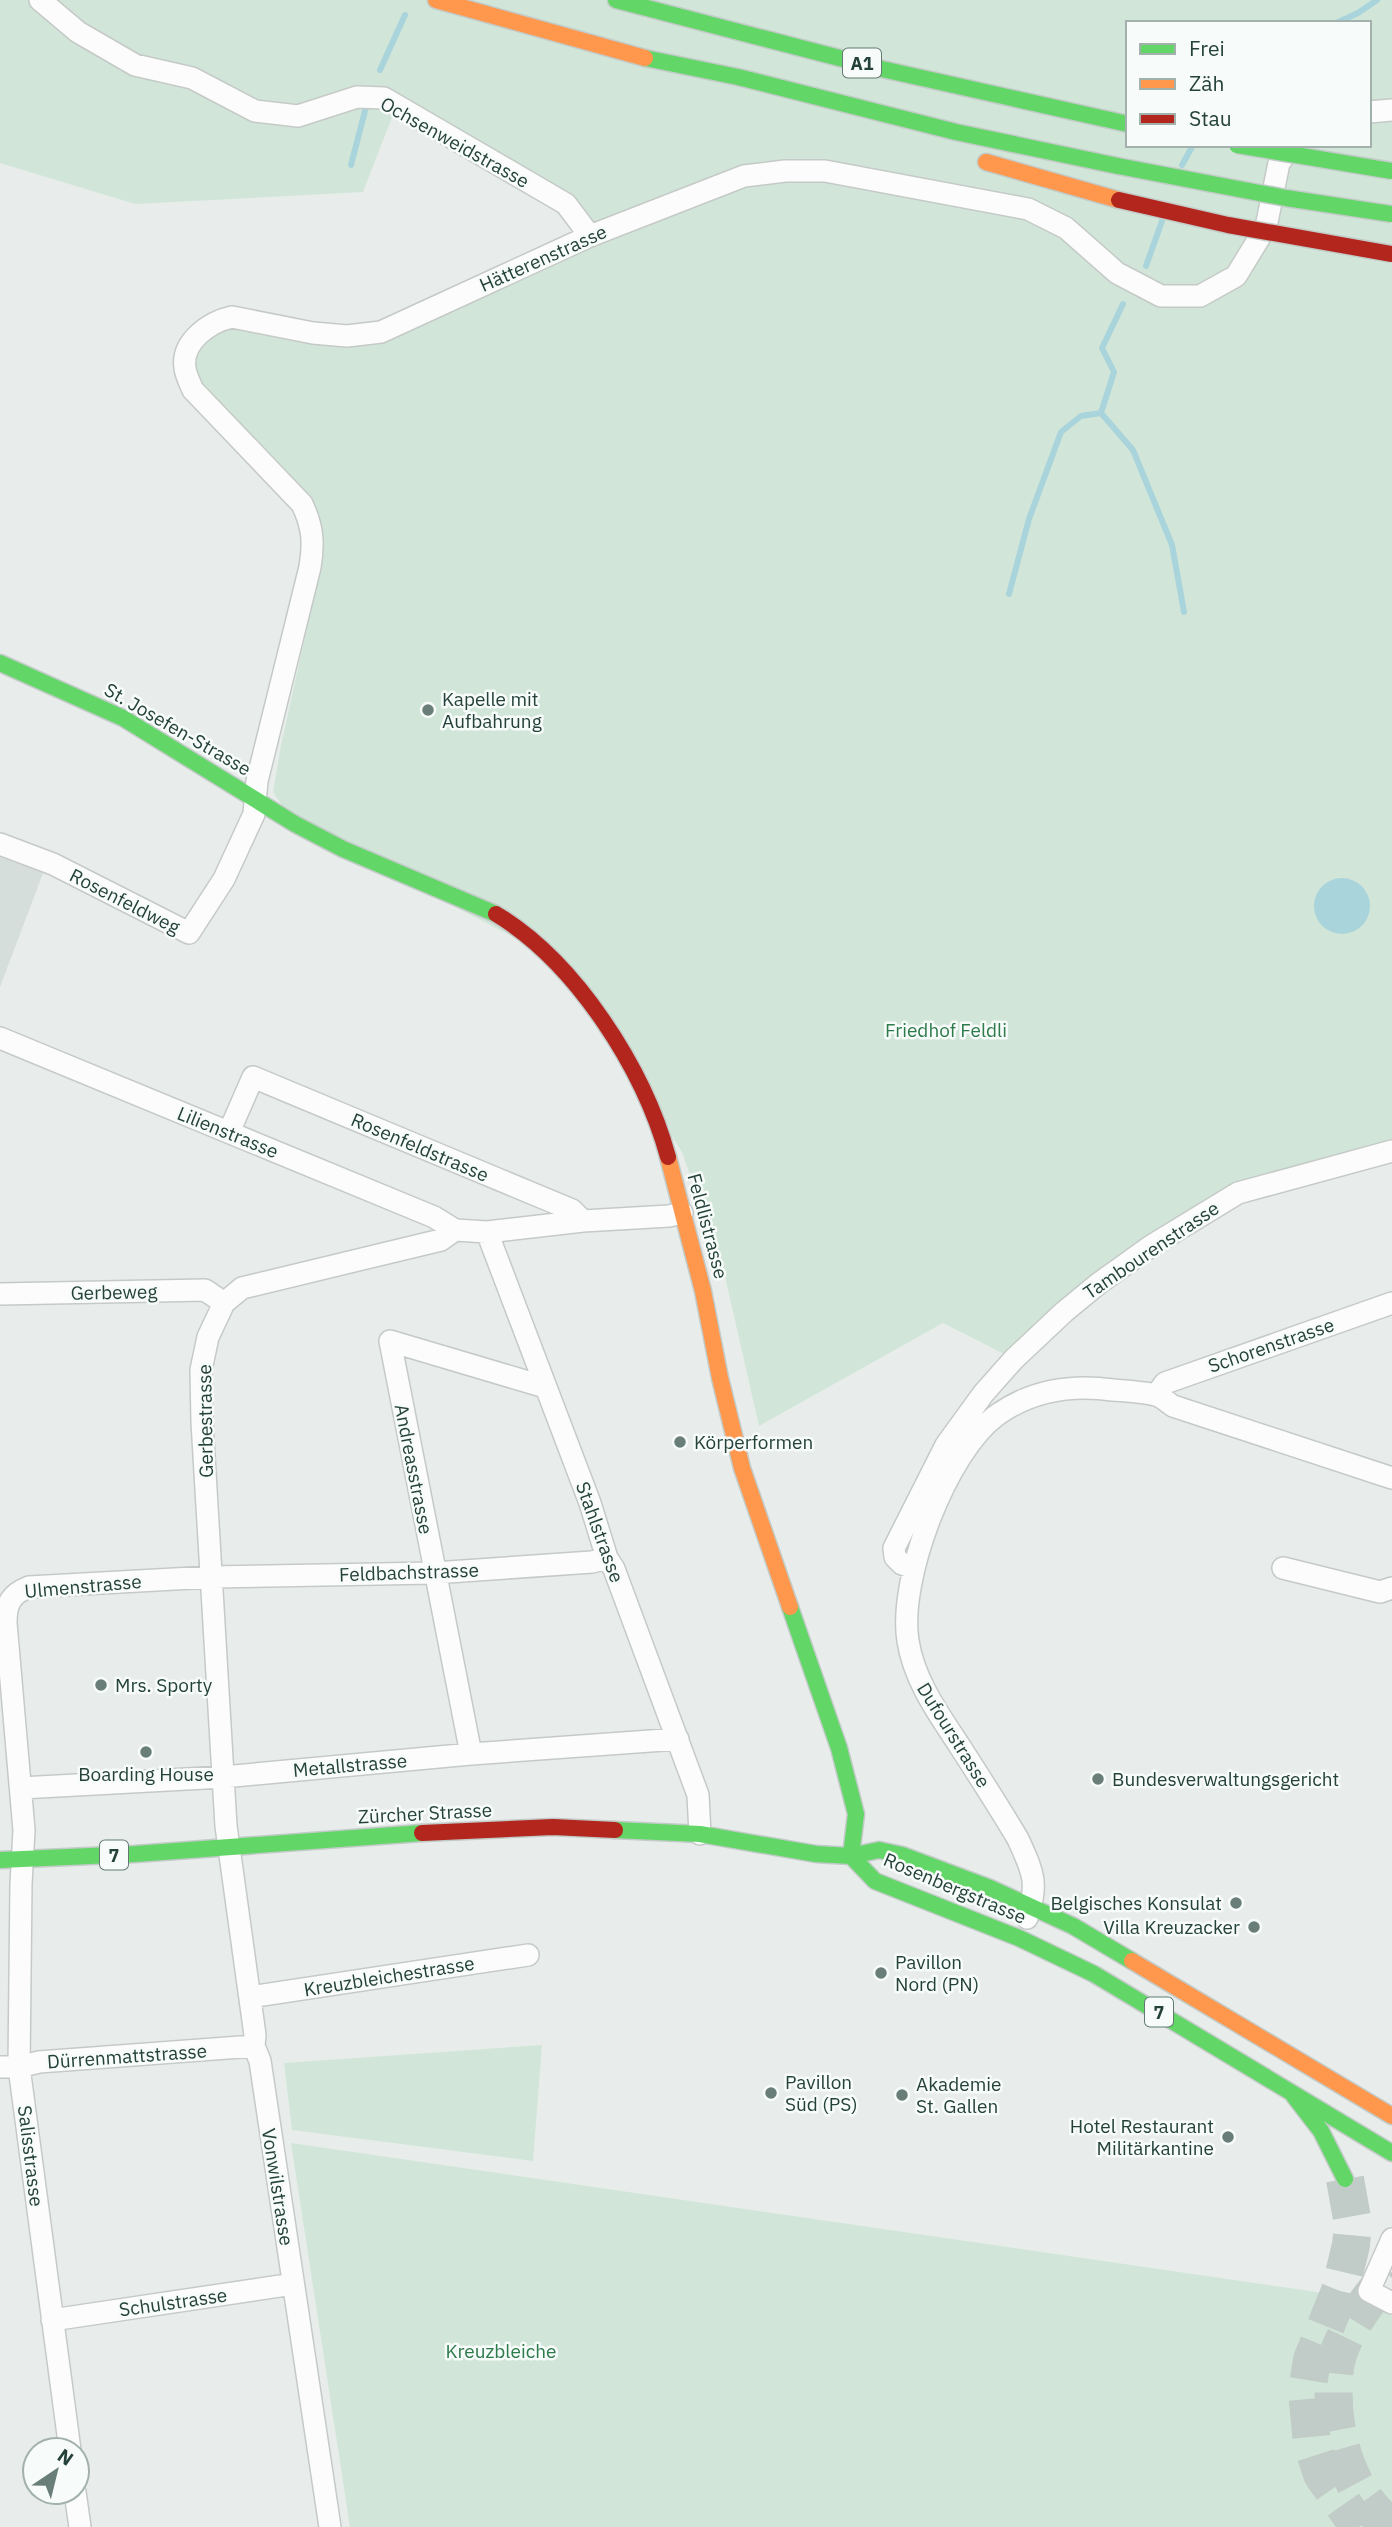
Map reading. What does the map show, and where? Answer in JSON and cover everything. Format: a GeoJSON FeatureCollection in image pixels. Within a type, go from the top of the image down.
{"type":"FeatureCollection","features":[{"type":"Feature","properties":{"kind":"main road","name":"A1"},"geometry":{"type":"LineString","coordinates":[[436,0],[657,61],[738,77],[957,132],[1286,198],[1392,214]]}},
{"type":"Feature","properties":{"kind":"main road","name":"A1"},"geometry":{"type":"LineString","coordinates":[[616,0],[882,69],[1126,124]]}},
{"type":"Feature","properties":{"kind":"main road","name":"A1"},"geometry":{"type":"LineString","coordinates":[[657,61],[730,91]]}},
{"type":"Feature","properties":{"kind":"main road"},"geometry":{"type":"LineString","coordinates":[[1249,147],[1392,171]]}},
{"type":"Feature","properties":{"kind":"main road"},"geometry":{"type":"LineString","coordinates":[[976,159],[1119,200],[1228,225],[1392,254]]}},
{"type":"Feature","properties":{"kind":"main road","name":"St. Josefen-Strasse"},"geometry":{"type":"LineString","coordinates":[[0,663],[123,718],[256,800]]}},
{"type":"Feature","properties":{"kind":"main road","name":"Feldlistrasse"},"geometry":{"type":"LineString","coordinates":[[256,800],[343,849],[517,925],[539,942],[576,981],[627,1060],[650,1101],[660,1128],[703,1291],[741,1468],[839,1748],[856,1814],[851,1856]]}},
{"type":"Feature","properties":{"kind":"main road","name":"Zürcher Strasse"},"geometry":{"type":"LineString","coordinates":[[0,1860],[553,1827],[700,1834],[816,1854],[851,1856]]}},
{"type":"Feature","properties":{"kind":"main road","name":"Rosenbergstrasse"},"geometry":{"type":"LineString","coordinates":[[851,1856],[879,1850],[902,1855],[1031,1905],[1111,1947],[1392,2116]]}},
{"type":"Feature","properties":{"kind":"main road","name":"Rosenbergstrasse"},"geometry":{"type":"LineString","coordinates":[[851,1856],[875,1881],[1019,1938],[1105,1981],[1392,2153]]}},
{"type":"Feature","properties":{"kind":"main road"},"geometry":{"type":"LineString","coordinates":[[1294,2096],[1321,2131],[1345,2179]]}},
{"type":"Feature","properties":{"kind":"street","name":"Ochsenweidstrasse"},"geometry":{"type":"LineString","coordinates":[[40,0],[78,32],[135,65],[192,78],[254,111],[298,116],[357,97],[384,98],[566,204],[590,236]]}},
{"type":"Feature","properties":{"kind":"street"},"geometry":{"type":"LineString","coordinates":[[1371,112],[1392,110]]}},
{"type":"Feature","properties":{"kind":"street","name":"Hätterenstrasse"},"geometry":{"type":"LineString","coordinates":[[256,800],[257,781],[314,544],[311,523],[302,504],[193,390],[185,368],[186,355],[198,334],[211,325],[232,317],[313,333],[347,336],[381,332],[590,236],[744,176],[785,172],[825,172],[1028,208],[1066,228],[1117,273],[1161,296],[1200,296],[1236,276],[1266,227],[1279,163],[1291,147]]}},
{"type":"Feature","properties":{"kind":"street","name":"Rosenfeldweg"},"geometry":{"type":"LineString","coordinates":[[0,844],[53,864],[189,933],[224,879],[254,814],[256,800]]}},
{"type":"Feature","properties":{"kind":"street","name":"Lilienstrasse"},"geometry":{"type":"LineString","coordinates":[[0,1038],[434,1217],[455,1230]]}},
{"type":"Feature","properties":{"kind":"street","name":"Rosenfeldstrasse"},"geometry":{"type":"LineString","coordinates":[[229,1132],[253,1077],[572,1210],[583,1221]]}},
{"type":"Feature","properties":{"kind":"street","name":"Tambourenstrasse"},"geometry":{"type":"LineString","coordinates":[[913,1568],[902,1564],[895,1557],[894,1548],[946,1445],[983,1394],[1014,1359],[1064,1312],[1151,1246],[1238,1192],[1392,1151]]}},
{"type":"Feature","properties":{"kind":"street"},"geometry":{"type":"LineString","coordinates":[[224,1303],[242,1288],[441,1240],[455,1230],[488,1232],[682,1213]]}},
{"type":"Feature","properties":{"kind":"street","name":"Stahlstrasse"},"geometry":{"type":"LineString","coordinates":[[488,1232],[590,1503],[607,1558],[614,1569],[698,1795],[700,1834]]}},
{"type":"Feature","properties":{"kind":"street","name":"Gerbeweg"},"geometry":{"type":"LineString","coordinates":[[0,1294],[205,1290],[224,1303]]}},
{"type":"Feature","properties":{"kind":"street","name":"Gerbestrasse"},"geometry":{"type":"LineString","coordinates":[[224,1303],[208,1337],[201,1370],[228,1848]]}},
{"type":"Feature","properties":{"kind":"street","name":"Schorenstrasse"},"geometry":{"type":"LineString","coordinates":[[1156,1395],[1165,1383],[1392,1303]]}},
{"type":"Feature","properties":{"kind":"street","name":"Andreasstrasse"},"geometry":{"type":"LineString","coordinates":[[471,1754],[390,1341],[545,1387]]}},
{"type":"Feature","properties":{"kind":"street","name":"Dufourstrasse"},"geometry":{"type":"LineString","coordinates":[[1019,1938],[1035,1893],[1033,1877],[1018,1839],[917,1675],[907,1640],[906,1619],[913,1568],[932,1516],[968,1447],[997,1415],[1054,1389],[1086,1386],[1156,1395],[1173,1406],[1392,1478]]}},
{"type":"Feature","properties":{"kind":"street","name":"Feldbachstrasse"},"geometry":{"type":"LineString","coordinates":[[211,1577],[434,1573],[593,1562],[607,1558]]}},
{"type":"Feature","properties":{"kind":"street"},"geometry":{"type":"LineString","coordinates":[[1283,1568],[1380,1592],[1392,1588]]}},
{"type":"Feature","properties":{"kind":"street","name":"Ulmenstrasse"},"geometry":{"type":"LineString","coordinates":[[22,1860],[24,1830],[6,1623],[6,1607],[15,1593],[29,1587],[211,1577]]}},
{"type":"Feature","properties":{"kind":"street","name":"Metallstrasse"},"geometry":{"type":"LineString","coordinates":[[21,1788],[223,1777],[471,1754],[678,1739]]}},
{"type":"Feature","properties":{"kind":"street","name":"Vonwilstrasse"},"geometry":{"type":"LineString","coordinates":[[228,1848],[255,2035],[254,2046],[260,2061],[331,2519],[330,2527]]}},
{"type":"Feature","properties":{"kind":"street","name":"Salisstrasse"},"geometry":{"type":"LineString","coordinates":[[22,1860],[10,2067],[52,2320],[67,2436]]}},
{"type":"Feature","properties":{"kind":"street","name":"Kreuzbleichestrasse"},"geometry":{"type":"LineString","coordinates":[[250,1997],[528,1955]]}},
{"type":"Feature","properties":{"kind":"street","name":"Dürrenmattstrasse"},"geometry":{"type":"LineString","coordinates":[[10,2067],[46,2061],[254,2046]]}},
{"type":"Feature","properties":{"kind":"street"},"geometry":{"type":"LineString","coordinates":[[1392,2239],[1369,2291],[1392,2303]]}},
{"type":"Feature","properties":{"kind":"street","name":"Schulstrasse"},"geometry":{"type":"LineString","coordinates":[[52,2320],[293,2284]]}},
{"type":"Feature","properties":{"kind":"street"},"geometry":{"type":"LineString","coordinates":[[77,2506],[80,2527]]}},
{"type":"Feature","properties":{"kind":"shaded area"},"geometry":{"type":"Polygon","coordinates":[[[0,850],[45,868],[0,987],[0,850]]]}},
{"type":"Feature","properties":{"kind":"green space","name":"Friedhof Feldli"},"geometry":{"type":"Polygon","coordinates":[[[0,0],[1392,0],[1392,1151],[1238,1193],[1014,1359],[943,1323],[759,1426],[724,1272],[682,1152],[558,960],[295,824],[273,792],[317,583],[323,544],[321,526],[314,508],[199,381],[193,363],[197,347],[224,327],[240,326],[327,343],[606,238],[396,107],[363,192],[135,204],[0,163],[0,0]]]}},
{"type":"Feature","properties":{"kind":"green space"},"geometry":{"type":"Polygon","coordinates":[[[542,2045],[533,2161],[292,2130],[284,2063],[542,2045]]]}},
{"type":"Feature","properties":{"kind":"green space","name":"Kreuzbleiche"},"geometry":{"type":"Polygon","coordinates":[[[291,2143],[1358,2298],[1392,2316],[1392,2527],[350,2527],[291,2143]]]}},
{"type":"Feature","properties":{"kind":"water"},"geometry":{"type":"Polygon","coordinates":[[[1336,878],[1348,878],[1358,882],[1366,890],[1370,906],[1366,922],[1358,930],[1348,934],[1336,934],[1326,930],[1318,922],[1314,912],[1314,900],[1318,890],[1326,882],[1336,878]]]}},
{"type":"Feature","properties":{"kind":"waterway"},"geometry":{"type":"LineString","coordinates":[[1340,21],[1377,0]]}},
{"type":"Feature","properties":{"kind":"waterway"},"geometry":{"type":"LineString","coordinates":[[380,70],[405,15]]}},
{"type":"Feature","properties":{"kind":"waterway"},"geometry":{"type":"LineString","coordinates":[[351,165],[366,107]]}},
{"type":"Feature","properties":{"kind":"waterway"},"geometry":{"type":"LineString","coordinates":[[1182,165],[1192,147]]}},
{"type":"Feature","properties":{"kind":"waterway"},"geometry":{"type":"LineString","coordinates":[[1146,266],[1162,221]]}},
{"type":"Feature","properties":{"kind":"waterway"},"geometry":{"type":"LineString","coordinates":[[1009,594],[1029,519],[1061,432],[1081,416],[1101,413],[1114,372],[1102,348],[1123,304]]}},
{"type":"Feature","properties":{"kind":"waterway"},"geometry":{"type":"LineString","coordinates":[[1101,413],[1133,450],[1172,545],[1184,612]]}},
{"type":"Feature","properties":{"kind":"tunnel"},"geometry":{"type":"LineString","coordinates":[[1345,2179],[1353,2224],[1351,2245],[1340,2291],[1312,2360],[1307,2391],[1312,2443],[1322,2474],[1359,2527]]}},
{"type":"Feature","properties":{"kind":"tunnel"},"geometry":{"type":"LineString","coordinates":[[1392,2273],[1365,2304],[1343,2343],[1335,2368],[1334,2412],[1343,2456],[1351,2477],[1362,2496],[1392,2527]]}},
{"type":"Feature","properties":{"kind":"traffic: fast"},"geometry":{"type":"LineString","coordinates":[[616,0],[882,69],[1126,124]]}},
{"type":"Feature","properties":{"kind":"traffic: fast"},"geometry":{"type":"LineString","coordinates":[[645,58],[738,77],[956,132],[1118,166]]}},
{"type":"Feature","properties":{"kind":"traffic: fast"},"geometry":{"type":"LineString","coordinates":[[1249,147],[1392,171]]}},
{"type":"Feature","properties":{"kind":"traffic: fast"},"geometry":{"type":"LineString","coordinates":[[1118,166],[1286,198],[1392,214]]}},
{"type":"Feature","properties":{"kind":"traffic: fast"},"geometry":{"type":"LineString","coordinates":[[0,663],[123,718],[295,824],[343,849],[496,914]]}},
{"type":"Feature","properties":{"kind":"traffic: fast"},"geometry":{"type":"LineString","coordinates":[[790,1607],[839,1748],[856,1814],[851,1856]]}},
{"type":"Feature","properties":{"kind":"traffic: fast"},"geometry":{"type":"LineString","coordinates":[[615,1830],[700,1834],[816,1854],[851,1856],[879,1850],[902,1855],[990,1888],[1073,1926],[1132,1961]]}},
{"type":"Feature","properties":{"kind":"traffic: fast"},"geometry":{"type":"LineString","coordinates":[[0,1860],[135,1854],[422,1833]]}},
{"type":"Feature","properties":{"kind":"traffic: fast"},"geometry":{"type":"LineString","coordinates":[[851,1856],[875,1881],[1019,1938],[1094,1974],[1392,2153]]}},
{"type":"Feature","properties":{"kind":"traffic: fast"},"geometry":{"type":"LineString","coordinates":[[1294,2096],[1321,2131],[1345,2179]]}},
{"type":"Feature","properties":{"kind":"traffic: slow"},"geometry":{"type":"LineString","coordinates":[[436,0],[645,58]]}},
{"type":"Feature","properties":{"kind":"traffic: slow"},"geometry":{"type":"LineString","coordinates":[[986,162],[1119,200]]}},
{"type":"Feature","properties":{"kind":"traffic: slow"},"geometry":{"type":"LineString","coordinates":[[668,1157],[703,1291],[720,1378],[742,1468],[790,1607]]}},
{"type":"Feature","properties":{"kind":"traffic: slow"},"geometry":{"type":"LineString","coordinates":[[1132,1961],[1392,2116]]}},
{"type":"Feature","properties":{"kind":"traffic: jam"},"geometry":{"type":"LineString","coordinates":[[1119,200],[1228,225],[1392,254]]}},
{"type":"Feature","properties":{"kind":"traffic: jam"},"geometry":{"type":"LineString","coordinates":[[496,914],[553,960],[603,1020],[642,1089],[668,1157]]}},
{"type":"Feature","properties":{"kind":"traffic: jam"},"geometry":{"type":"LineString","coordinates":[[422,1833],[553,1827],[615,1830]]}},
{"type":"Feature","properties":{"kind":"place","name":"Kapelle mit Aufbahrung"},"geometry":{"type":"Point","coordinates":[428,710]}},
{"type":"Feature","properties":{"kind":"place","name":"Körperformen"},"geometry":{"type":"Point","coordinates":[680,1442]}},
{"type":"Feature","properties":{"kind":"place","name":"Mrs. Sporty"},"geometry":{"type":"Point","coordinates":[101,1685]}},
{"type":"Feature","properties":{"kind":"place","name":"Boarding House"},"geometry":{"type":"Point","coordinates":[146,1752]}},
{"type":"Feature","properties":{"kind":"place","name":"Bundesverwaltungsgericht"},"geometry":{"type":"Point","coordinates":[1098,1779]}},
{"type":"Feature","properties":{"kind":"place","name":"Belgisches Konsulat"},"geometry":{"type":"Point","coordinates":[1236,1903]}},
{"type":"Feature","properties":{"kind":"place","name":"Villa Kreuzacker"},"geometry":{"type":"Point","coordinates":[1254,1927]}},
{"type":"Feature","properties":{"kind":"place","name":"Pavillon Nord (PN)"},"geometry":{"type":"Point","coordinates":[881,1973]}},
{"type":"Feature","properties":{"kind":"place","name":"Pavillon Süd (PS)"},"geometry":{"type":"Point","coordinates":[771,2093]}},
{"type":"Feature","properties":{"kind":"place","name":"Akademie St. Gallen"},"geometry":{"type":"Point","coordinates":[902,2095]}},
{"type":"Feature","properties":{"kind":"place","name":"Hotel Restaurant Militärkantine"},"geometry":{"type":"Point","coordinates":[1228,2137]}}]}
